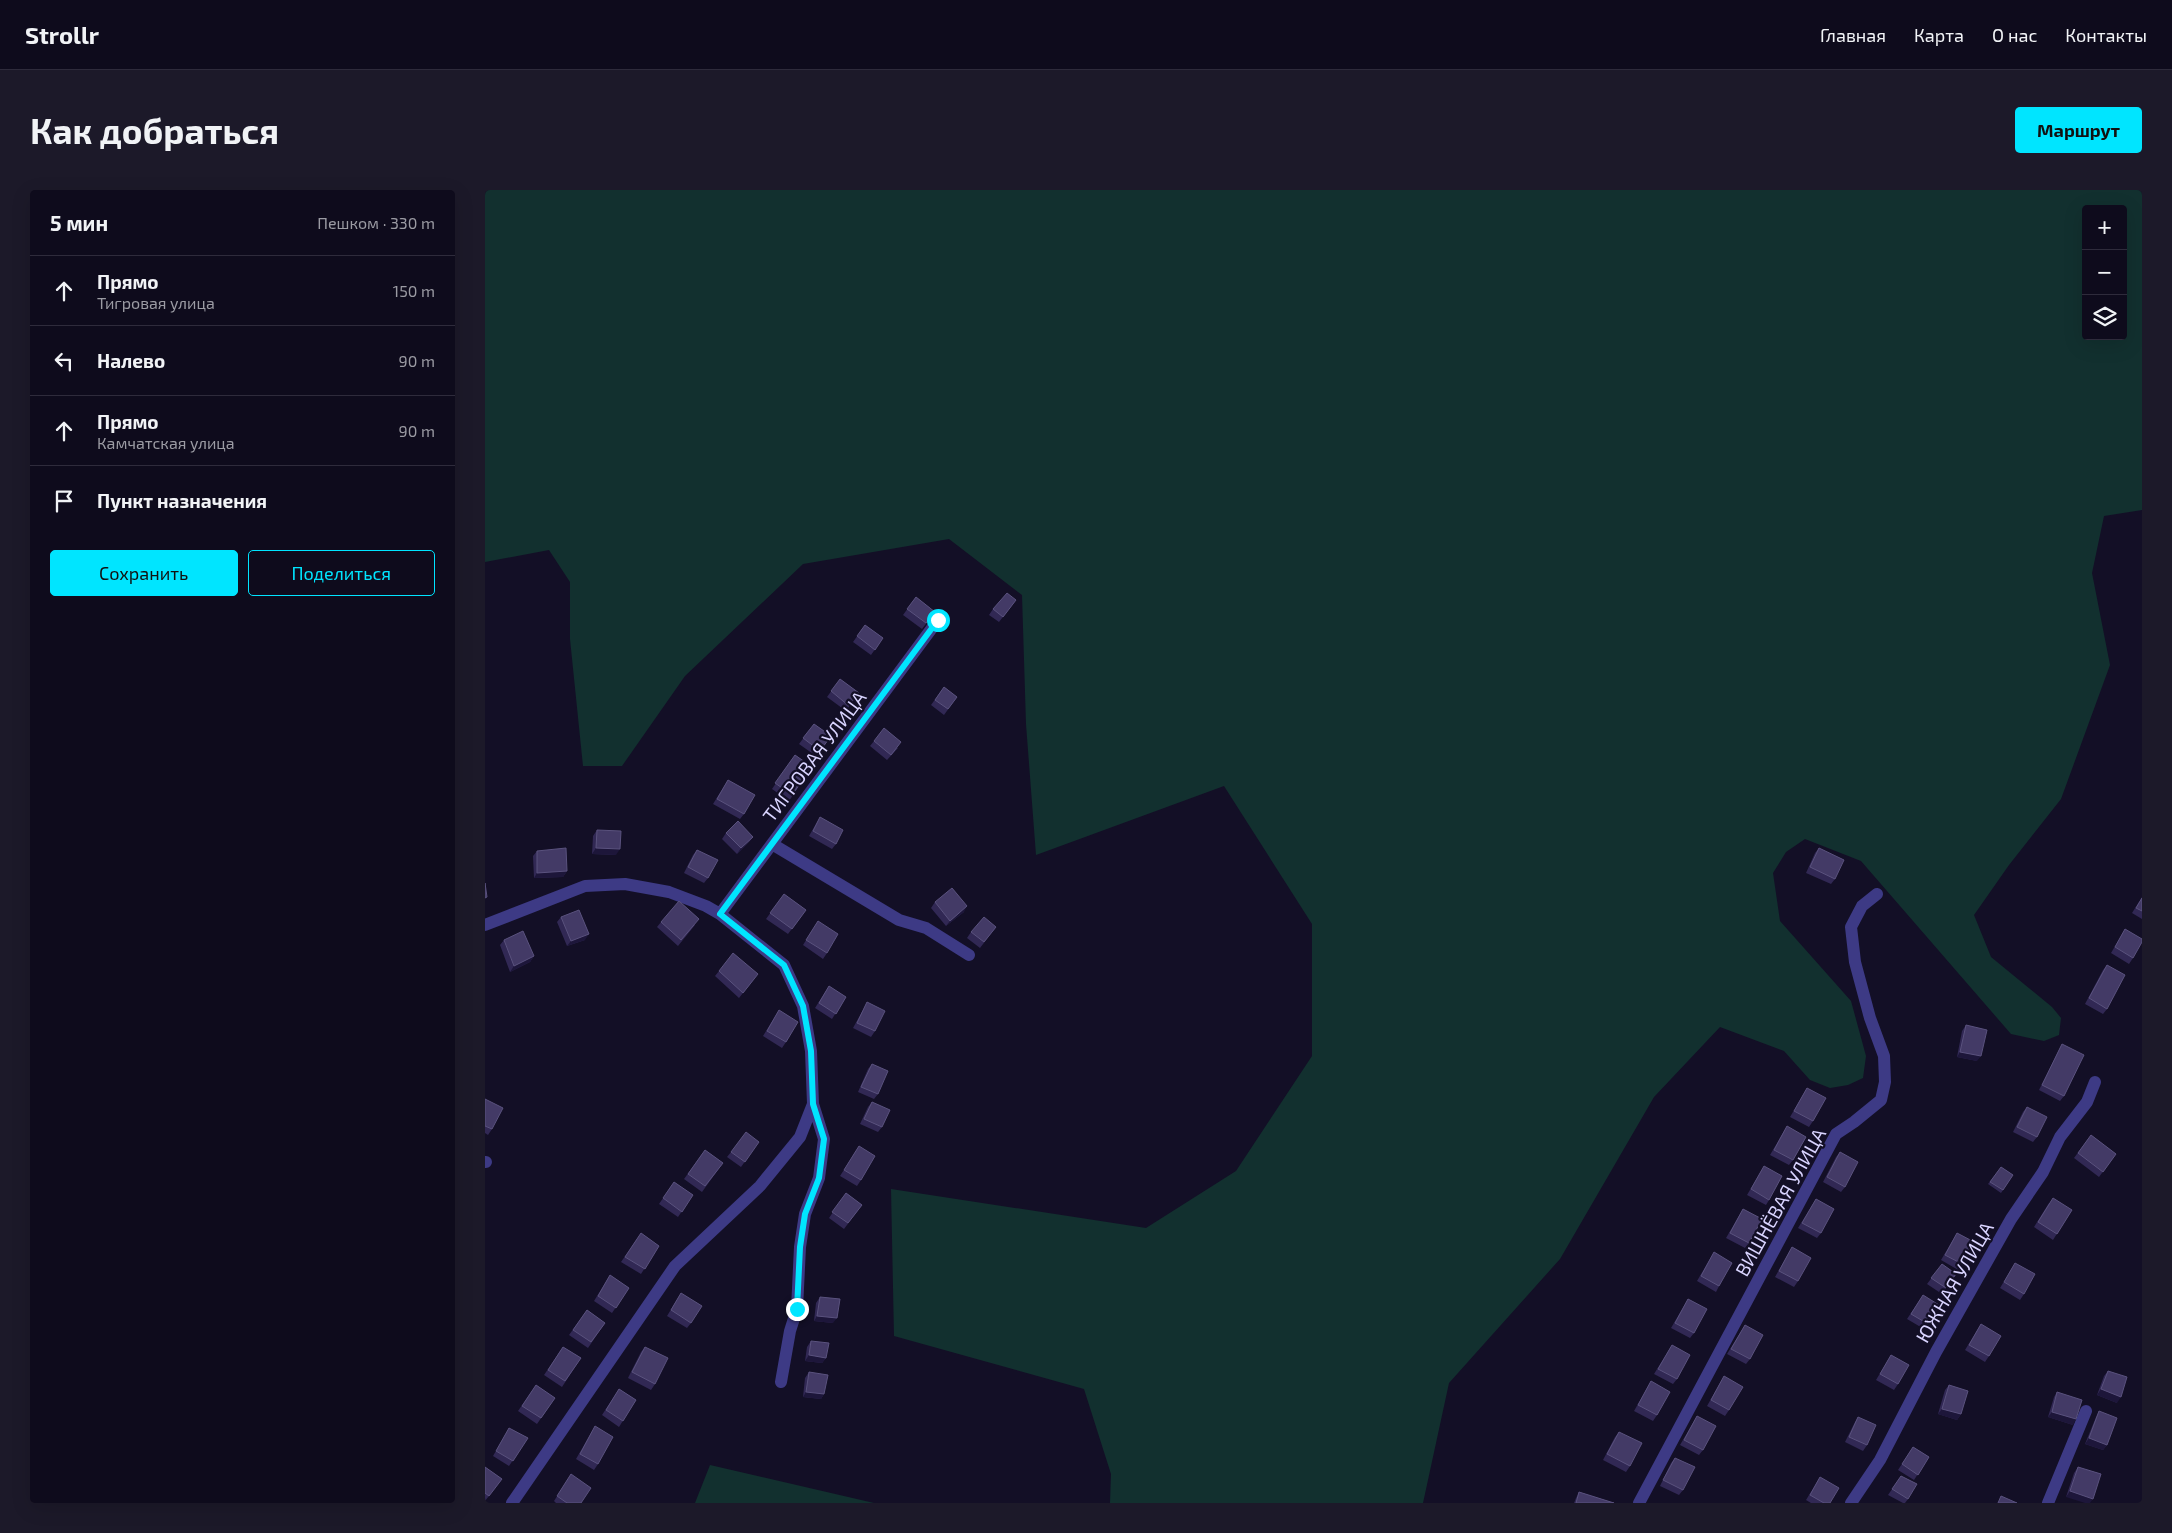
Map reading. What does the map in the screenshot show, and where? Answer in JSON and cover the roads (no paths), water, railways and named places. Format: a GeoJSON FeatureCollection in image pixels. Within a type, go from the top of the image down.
{"type":"FeatureCollection","features":[{"type":"Feature","properties":{"kind":"street","name":"ТИГРОВАЯ УЛИЦА"},"geometry":{"type":"LineString","coordinates":[[720,914],[938,620]]}},
{"type":"Feature","properties":{"kind":"street"},"geometry":{"type":"LineString","coordinates":[[771,844],[899,920],[926,928],[969,954]]}},
{"type":"Feature","properties":{"kind":"street"},"geometry":{"type":"LineString","coordinates":[[485,925],[585,886],[625,884],[669,892],[707,906],[720,914],[784,965],[803,1006],[811,1051],[813,1104],[824,1139],[819,1178],[805,1214],[800,1247],[797,1309],[790,1332],[781,1382]]}},
{"type":"Feature","properties":{"kind":"street","name":"ВИШНЁВАЯ УЛИЦА"},"geometry":{"type":"LineString","coordinates":[[1639,1503],[1836,1134],[1881,1100],[1885,1082],[1883,1056],[1870,1018],[1855,962],[1851,928],[1862,906],[1877,894]]}},
{"type":"Feature","properties":{"kind":"street","name":"ЮЖНАЯ УЛИЦА"},"geometry":{"type":"LineString","coordinates":[[1851,1503],[1880,1460],[1936,1352],[2011,1220],[2043,1172],[2060,1137],[2087,1102],[2095,1082]]}},
{"type":"Feature","properties":{"kind":"street"},"geometry":{"type":"LineString","coordinates":[[512,1503],[522,1497],[675,1266],[759,1186],[801,1136],[813,1104]]}},
{"type":"Feature","properties":{"kind":"street"},"geometry":{"type":"LineString","coordinates":[[2048,1503],[2087,1411]]}}]}
